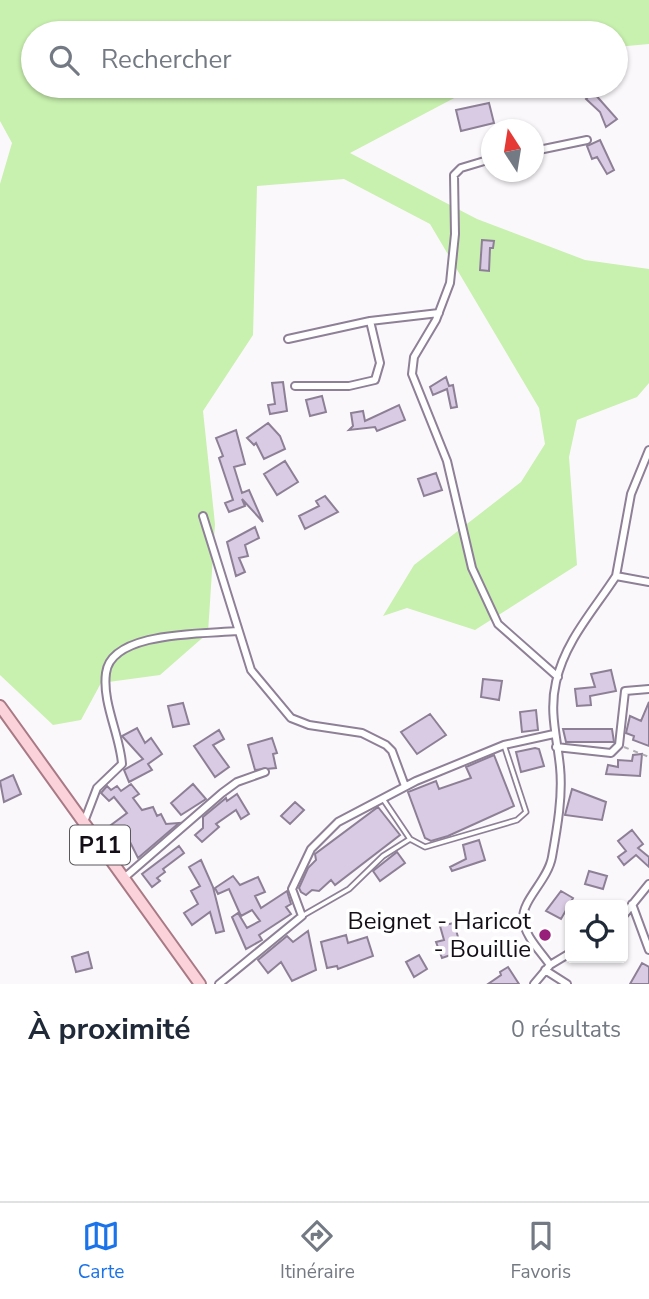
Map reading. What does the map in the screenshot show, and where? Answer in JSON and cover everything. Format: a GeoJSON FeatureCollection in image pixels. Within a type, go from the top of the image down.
{"type":"FeatureCollection","features":[{"type":"Feature","properties":{"kind":"main road","name":"P11"},"geometry":{"type":"LineString","coordinates":[[0,706],[201,984]]}},
{"type":"Feature","properties":{"kind":"street"},"geometry":{"type":"LineString","coordinates":[[544,149],[587,141]]}},
{"type":"Feature","properties":{"kind":"street"},"geometry":{"type":"LineString","coordinates":[[481,162],[461,168],[454,175],[453,264],[439,313],[414,358],[412,374],[447,461],[472,568],[498,624],[558,677]]}},
{"type":"Feature","properties":{"kind":"street"},"geometry":{"type":"LineString","coordinates":[[288,339],[370,321],[439,313]]}},
{"type":"Feature","properties":{"kind":"street"},"geometry":{"type":"LineString","coordinates":[[295,386],[349,386],[375,380],[380,363],[370,321]]}},
{"type":"Feature","properties":{"kind":"street"},"geometry":{"type":"LineString","coordinates":[[567,984],[547,967],[527,932],[522,917],[526,905],[544,880],[552,858],[561,778],[553,709],[558,677],[571,642],[616,576],[631,494],[649,450]]}},
{"type":"Feature","properties":{"kind":"street"},"geometry":{"type":"LineString","coordinates":[[203,516],[251,670],[291,718],[309,725],[362,733],[386,745],[392,751],[405,786]]}},
{"type":"Feature","properties":{"kind":"street"},"geometry":{"type":"LineString","coordinates":[[616,576],[649,582]]}},
{"type":"Feature","properties":{"kind":"street"},"geometry":{"type":"LineString","coordinates":[[84,822],[97,788],[122,764],[106,673],[113,654],[125,646],[163,637],[237,631]]}},
{"type":"Feature","properties":{"kind":"street"},"geometry":{"type":"LineString","coordinates":[[556,747],[611,753],[619,745],[625,691],[649,689]]}},
{"type":"Feature","properties":{"kind":"street"},"geometry":{"type":"LineString","coordinates":[[0,727],[11,721]]}},
{"type":"Feature","properties":{"kind":"street"},"geometry":{"type":"LineString","coordinates":[[219,984],[302,916],[292,889],[311,849],[338,822],[405,786],[504,745],[554,734]]}},
{"type":"Feature","properties":{"kind":"street"},"geometry":{"type":"LineString","coordinates":[[124,878],[222,793],[237,782],[265,772]]}},
{"type":"Feature","properties":{"kind":"street"},"geometry":{"type":"LineString","coordinates":[[628,909],[649,884]]}},
{"type":"Feature","properties":{"kind":"street"},"geometry":{"type":"LineString","coordinates":[[632,904],[649,950]]}},
{"type":"Feature","properties":{"kind":"street"},"geometry":{"type":"LineString","coordinates":[[534,984],[547,967],[565,956]]}},
{"type":"Feature","properties":{"kind":"lane"},"geometry":{"type":"LineString","coordinates":[[383,799],[410,839],[419,846],[433,847],[522,817],[526,812],[504,745]]}},
{"type":"Feature","properties":{"kind":"lane"},"geometry":{"type":"LineString","coordinates":[[302,916],[349,889],[383,856],[410,839]]}},
{"type":"Feature","properties":{"kind":"path"},"geometry":{"type":"LineString","coordinates":[[619,745],[649,757]]}},
{"type":"Feature","properties":{"kind":"green space"},"geometry":{"type":"Polygon","coordinates":[[[0,0],[649,0],[649,44],[628,46],[628,21],[21,21],[21,98],[454,98],[350,153],[477,219],[585,260],[649,269],[649,383],[637,397],[577,420],[569,457],[577,565],[475,630],[407,608],[383,616],[414,565],[521,482],[545,444],[539,408],[430,224],[344,179],[257,186],[253,335],[203,411],[215,524],[208,633],[160,675],[101,683],[81,720],[53,725],[0,675],[0,184],[12,143],[0,121],[0,0]]]}},
{"type":"Feature","properties":{"kind":"building"},"geometry":{"type":"Polygon","coordinates":[[[598,98],[617,119],[606,127],[600,112],[586,99],[598,98]]]}},
{"type":"Feature","properties":{"kind":"building"},"geometry":{"type":"Polygon","coordinates":[[[489,103],[493,119],[481,119],[481,126],[461,131],[456,110],[489,103]]]}},
{"type":"Feature","properties":{"kind":"building"},"geometry":{"type":"Polygon","coordinates":[[[600,140],[614,170],[607,174],[597,157],[592,159],[587,146],[600,140]]]}},
{"type":"Feature","properties":{"kind":"building"},"geometry":{"type":"Polygon","coordinates":[[[482,240],[494,241],[493,248],[490,248],[489,271],[480,270],[482,240]]]}},
{"type":"Feature","properties":{"kind":"building"},"geometry":{"type":"Polygon","coordinates":[[[446,377],[449,386],[453,385],[457,407],[451,408],[447,389],[433,395],[430,387],[446,377]]]}},
{"type":"Feature","properties":{"kind":"building"},"geometry":{"type":"Polygon","coordinates":[[[283,382],[287,411],[270,414],[268,405],[275,404],[272,383],[283,382]]]}},
{"type":"Feature","properties":{"kind":"building"},"geometry":{"type":"Polygon","coordinates":[[[322,396],[326,412],[310,416],[306,400],[322,396]]]}},
{"type":"Feature","properties":{"kind":"building"},"geometry":{"type":"Polygon","coordinates":[[[399,405],[405,420],[377,431],[375,427],[349,430],[353,426],[351,413],[363,411],[365,421],[399,405]]]}},
{"type":"Feature","properties":{"kind":"building"},"geometry":{"type":"Polygon","coordinates":[[[268,423],[280,436],[285,449],[264,459],[256,443],[254,445],[247,438],[268,423]]]}},
{"type":"Feature","properties":{"kind":"building"},"geometry":{"type":"Polygon","coordinates":[[[236,430],[245,464],[234,467],[242,493],[249,490],[263,522],[242,499],[245,506],[229,512],[225,503],[233,500],[219,458],[223,456],[216,438],[236,430]]]}},
{"type":"Feature","properties":{"kind":"building"},"geometry":{"type":"Polygon","coordinates":[[[285,461],[298,482],[277,495],[264,474],[285,461]]]}},
{"type":"Feature","properties":{"kind":"building"},"geometry":{"type":"Polygon","coordinates":[[[436,473],[442,490],[424,496],[418,479],[436,473]]]}},
{"type":"Feature","properties":{"kind":"building"},"geometry":{"type":"Polygon","coordinates":[[[325,496],[338,512],[305,529],[299,516],[319,506],[316,501],[325,496]]]}},
{"type":"Feature","properties":{"kind":"building"},"geometry":{"type":"Polygon","coordinates":[[[255,527],[259,538],[245,545],[248,556],[239,558],[245,572],[236,576],[227,542],[255,527]]]}},
{"type":"Feature","properties":{"kind":"building"},"geometry":{"type":"Polygon","coordinates":[[[611,670],[616,691],[590,696],[591,705],[577,706],[575,689],[595,687],[591,674],[611,670]]]}},
{"type":"Feature","properties":{"kind":"building"},"geometry":{"type":"Polygon","coordinates":[[[483,679],[502,681],[499,700],[481,697],[483,679]]]}},
{"type":"Feature","properties":{"kind":"building"},"geometry":{"type":"Polygon","coordinates":[[[649,702],[649,746],[633,740],[634,736],[626,733],[630,716],[641,721],[649,702]]]}},
{"type":"Feature","properties":{"kind":"building"},"geometry":{"type":"Polygon","coordinates":[[[183,703],[189,724],[173,727],[168,706],[183,703]]]}},
{"type":"Feature","properties":{"kind":"building"},"geometry":{"type":"Polygon","coordinates":[[[536,710],[538,730],[522,732],[520,712],[536,710]]]}},
{"type":"Feature","properties":{"kind":"building"},"geometry":{"type":"Polygon","coordinates":[[[430,714],[446,735],[417,754],[401,732],[430,714]]]}},
{"type":"Feature","properties":{"kind":"building"},"geometry":{"type":"Polygon","coordinates":[[[137,728],[145,743],[151,738],[162,754],[148,764],[152,770],[129,782],[124,770],[143,759],[122,736],[137,728]]]}},
{"type":"Feature","properties":{"kind":"building"},"geometry":{"type":"Polygon","coordinates":[[[563,729],[612,729],[614,742],[566,742],[563,729]]]}},
{"type":"Feature","properties":{"kind":"building"},"geometry":{"type":"Polygon","coordinates":[[[219,730],[224,739],[213,745],[229,767],[215,777],[194,746],[219,730]]]}},
{"type":"Feature","properties":{"kind":"building"},"geometry":{"type":"Polygon","coordinates":[[[272,738],[277,753],[273,754],[276,768],[255,770],[248,745],[272,738]]]}},
{"type":"Feature","properties":{"kind":"building"},"geometry":{"type":"Polygon","coordinates":[[[539,749],[544,766],[521,772],[516,752],[539,749]]]}},
{"type":"Feature","properties":{"kind":"building"},"geometry":{"type":"Polygon","coordinates":[[[642,754],[640,776],[606,774],[608,765],[618,767],[618,760],[632,761],[633,755],[642,754]]]}},
{"type":"Feature","properties":{"kind":"building"},"geometry":{"type":"Polygon","coordinates":[[[494,755],[514,806],[448,836],[431,841],[425,838],[408,792],[436,781],[439,789],[471,778],[466,767],[494,755]]]}},
{"type":"Feature","properties":{"kind":"building"},"geometry":{"type":"Polygon","coordinates":[[[13,775],[21,794],[4,802],[0,781],[13,775]]]}},
{"type":"Feature","properties":{"kind":"building"},"geometry":{"type":"Polygon","coordinates":[[[131,784],[139,794],[133,798],[142,810],[153,807],[157,816],[161,814],[166,824],[179,823],[138,858],[124,830],[113,837],[107,828],[127,813],[114,797],[109,801],[101,793],[107,786],[111,790],[117,786],[121,791],[131,784]]]}},
{"type":"Feature","properties":{"kind":"building"},"geometry":{"type":"Polygon","coordinates":[[[193,784],[206,799],[181,815],[171,803],[193,784]]]}},
{"type":"Feature","properties":{"kind":"building"},"geometry":{"type":"Polygon","coordinates":[[[572,789],[606,802],[602,820],[565,815],[572,789]]]}},
{"type":"Feature","properties":{"kind":"building"},"geometry":{"type":"Polygon","coordinates":[[[237,794],[249,814],[241,819],[236,810],[216,824],[219,827],[202,842],[195,835],[203,828],[203,817],[226,798],[227,801],[237,794]]]}},
{"type":"Feature","properties":{"kind":"building"},"geometry":{"type":"Polygon","coordinates":[[[295,802],[304,810],[290,824],[281,816],[295,802]]]}},
{"type":"Feature","properties":{"kind":"building"},"geometry":{"type":"Polygon","coordinates":[[[378,807],[400,835],[335,885],[331,880],[319,891],[312,890],[306,895],[301,892],[299,888],[308,868],[316,860],[315,854],[378,807]]]}},
{"type":"Feature","properties":{"kind":"building"},"geometry":{"type":"Polygon","coordinates":[[[632,830],[643,844],[638,848],[649,857],[649,867],[636,855],[624,865],[618,857],[626,851],[618,841],[632,830]]]}},
{"type":"Feature","properties":{"kind":"building"},"geometry":{"type":"Polygon","coordinates":[[[479,840],[485,860],[452,871],[450,867],[466,859],[463,845],[479,840]]]}},
{"type":"Feature","properties":{"kind":"building"},"geometry":{"type":"Polygon","coordinates":[[[179,846],[184,853],[163,869],[165,872],[157,878],[160,881],[152,887],[142,874],[179,846]]]}},
{"type":"Feature","properties":{"kind":"building"},"geometry":{"type":"Polygon","coordinates":[[[397,852],[405,863],[380,881],[373,871],[397,852]]]}},
{"type":"Feature","properties":{"kind":"building"},"geometry":{"type":"Polygon","coordinates":[[[201,860],[213,887],[224,931],[216,933],[210,912],[192,925],[184,913],[198,904],[191,891],[200,886],[189,867],[201,860]]]}},
{"type":"Feature","properties":{"kind":"building"},"geometry":{"type":"Polygon","coordinates":[[[589,871],[607,876],[603,889],[585,884],[589,871]]]}},
{"type":"Feature","properties":{"kind":"building"},"geometry":{"type":"Polygon","coordinates":[[[233,876],[240,885],[258,877],[265,892],[255,896],[261,908],[287,891],[291,904],[286,907],[291,914],[259,935],[262,940],[246,949],[232,917],[238,913],[247,928],[260,921],[252,910],[241,916],[229,889],[218,894],[215,888],[233,876]]]}},
{"type":"Feature","properties":{"kind":"building"},"geometry":{"type":"Polygon","coordinates":[[[561,891],[573,898],[565,900],[565,912],[561,919],[546,911],[561,891]]]}},
{"type":"Feature","properties":{"kind":"building"},"geometry":{"type":"Polygon","coordinates":[[[454,923],[462,951],[442,958],[436,942],[444,940],[440,926],[454,923]]]}},
{"type":"Feature","properties":{"kind":"building"},"geometry":{"type":"Polygon","coordinates":[[[308,931],[316,970],[292,981],[281,962],[268,973],[258,960],[287,936],[293,942],[308,931]]]}},
{"type":"Feature","properties":{"kind":"building"},"geometry":{"type":"Polygon","coordinates":[[[346,935],[348,943],[367,937],[373,956],[338,969],[337,966],[327,968],[321,942],[346,935]]]}},
{"type":"Feature","properties":{"kind":"building"},"geometry":{"type":"Polygon","coordinates":[[[88,952],[92,968],[76,972],[72,957],[88,952]]]}},
{"type":"Feature","properties":{"kind":"building"},"geometry":{"type":"Polygon","coordinates":[[[419,955],[427,969],[414,977],[406,962],[419,955]]]}},
{"type":"Feature","properties":{"kind":"building"},"geometry":{"type":"Polygon","coordinates":[[[642,963],[649,967],[649,984],[630,984],[642,963]]]}},
{"type":"Feature","properties":{"kind":"building"},"geometry":{"type":"Polygon","coordinates":[[[508,967],[519,984],[488,984],[501,975],[500,972],[508,967]]]}},
{"type":"Feature","properties":{"kind":"place","name":"Beignet - Haricot - Bouillie"},"geometry":{"type":"Point","coordinates":[545,935]}}]}
